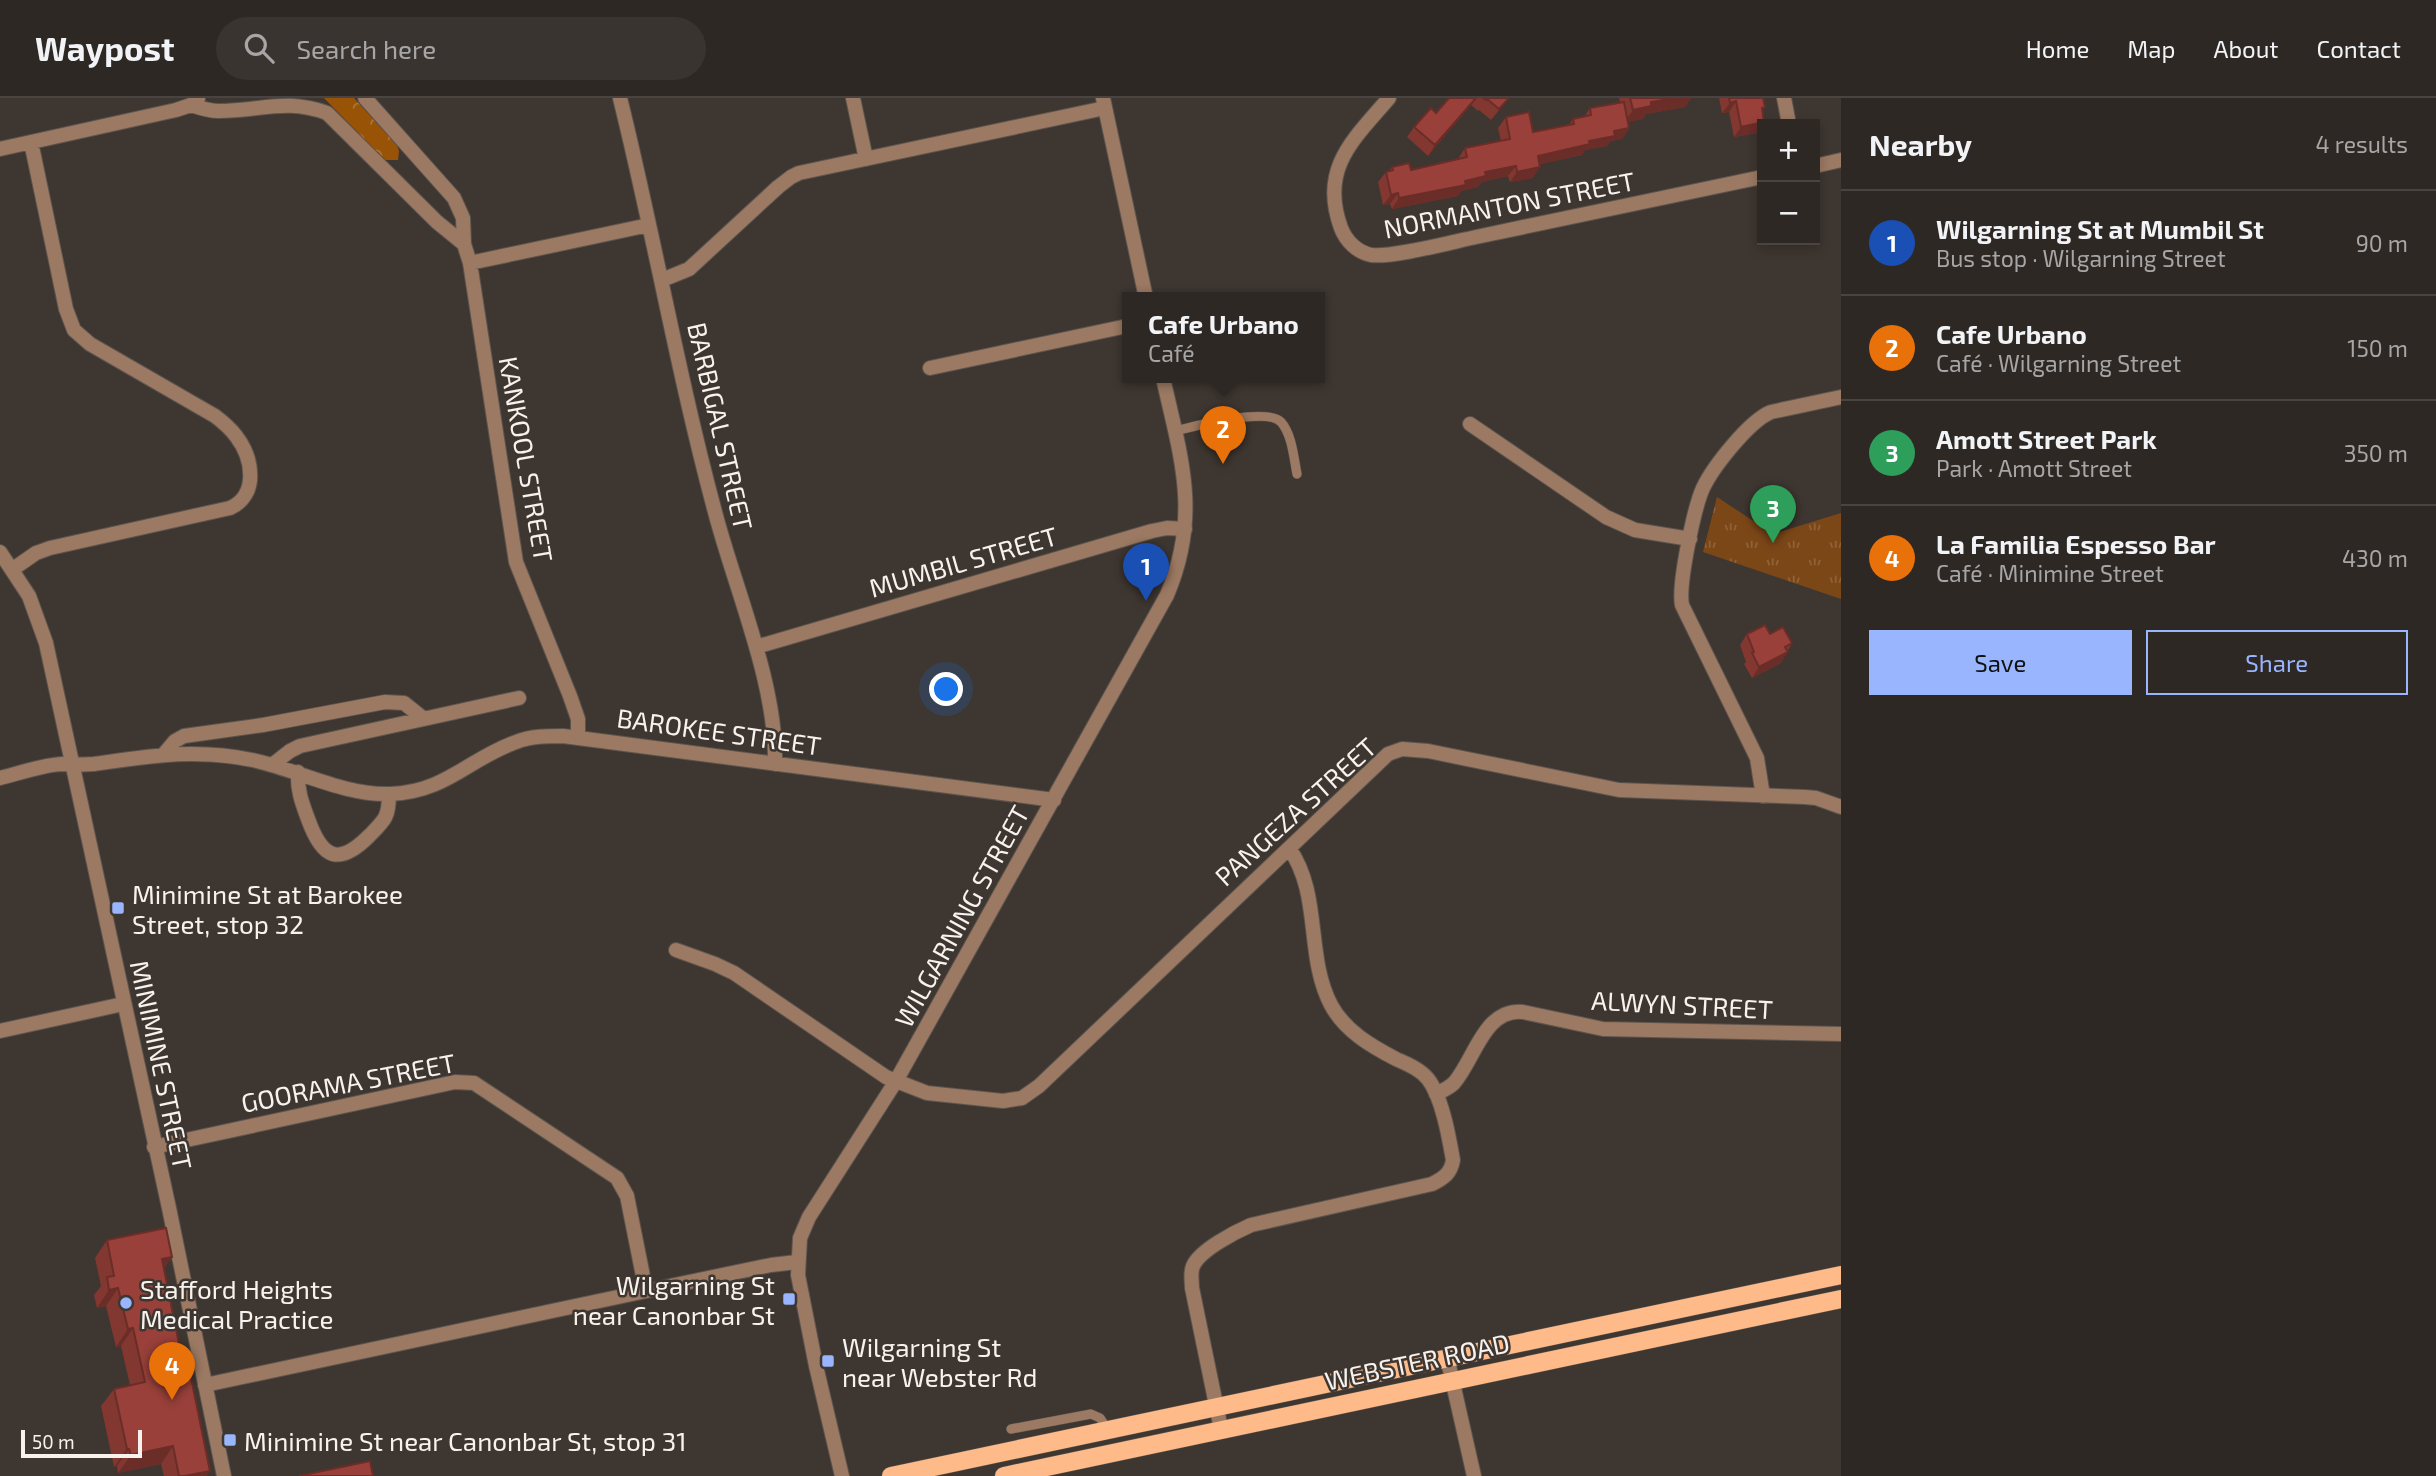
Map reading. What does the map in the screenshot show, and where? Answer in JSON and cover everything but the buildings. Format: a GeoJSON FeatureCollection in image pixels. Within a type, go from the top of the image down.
{"type":"FeatureCollection","features":[{"type":"Feature","properties":{"kind":"main road","name":"WEBSTER ROAD"},"geometry":{"type":"LineString","coordinates":[[891,1476],[1841,1275]]}},
{"type":"Feature","properties":{"kind":"main road","name":"WEBSTER ROAD"},"geometry":{"type":"LineString","coordinates":[[1004,1476],[1841,1298]]}},
{"type":"Feature","properties":{"kind":"street","name":"KANKOOL STREET"},"geometry":{"type":"LineString","coordinates":[[365,98],[454,198],[463,218],[464,244],[470,263],[516,562],[570,696],[578,719],[578,738]]}},
{"type":"Feature","properties":{"kind":"street","name":"BARBIGAL STREET"},"geometry":{"type":"LineString","coordinates":[[620,98],[712,501],[756,648],[775,736],[775,764]]}},
{"type":"Feature","properties":{"kind":"street"},"geometry":{"type":"LineString","coordinates":[[853,98],[866,159]]}},
{"type":"Feature","properties":{"kind":"street","name":"NORMANTON STREET"},"geometry":{"type":"LineString","coordinates":[[1389,98],[1343,154],[1335,175],[1336,209],[1343,232],[1356,248],[1373,255],[1441,244],[1757,178]]}},
{"type":"Feature","properties":{"kind":"street"},"geometry":{"type":"LineString","coordinates":[[1784,98],[1788,119]]}},
{"type":"Feature","properties":{"kind":"street"},"geometry":{"type":"LineString","coordinates":[[0,149],[195,102],[218,111],[281,101],[304,101],[327,113],[437,222],[464,244]]}},
{"type":"Feature","properties":{"kind":"street"},"geometry":{"type":"LineString","coordinates":[[662,280],[689,269],[791,177],[809,170],[1104,103],[1145,292]]}},
{"type":"Feature","properties":{"kind":"street"},"geometry":{"type":"LineString","coordinates":[[13,569],[42,550],[230,508],[248,494],[251,480],[242,443],[226,425],[215,416],[90,344],[74,330],[66,309],[31,142]]}},
{"type":"Feature","properties":{"kind":"street"},"geometry":{"type":"LineString","coordinates":[[1820,165],[1841,160]]}},
{"type":"Feature","properties":{"kind":"street"},"geometry":{"type":"LineString","coordinates":[[470,263],[649,225]]}},
{"type":"Feature","properties":{"kind":"street"},"geometry":{"type":"LineString","coordinates":[[930,368],[1122,327]]}},
{"type":"Feature","properties":{"kind":"street","name":"WILGARNING STREET"},"geometry":{"type":"LineString","coordinates":[[842,1476],[816,1366],[797,1262],[800,1238],[809,1217],[896,1081],[1163,605],[1180,559],[1185,529],[1186,491],[1164,383]]}},
{"type":"Feature","properties":{"kind":"street"},"geometry":{"type":"LineString","coordinates":[[1763,796],[1757,758],[1682,606],[1680,589],[1704,485],[1755,420],[1771,412],[1841,397]]}},
{"type":"Feature","properties":{"kind":"street"},"geometry":{"type":"LineString","coordinates":[[1470,424],[1606,517],[1635,530],[1690,539]]}},
{"type":"Feature","properties":{"kind":"street","name":"MUMBIL STREET"},"geometry":{"type":"LineString","coordinates":[[756,648],[1152,531],[1185,529]]}},
{"type":"Feature","properties":{"kind":"street","name":"MINIMINE STREET"},"geometry":{"type":"LineString","coordinates":[[0,552],[29,596],[41,626],[224,1476]]}},
{"type":"Feature","properties":{"kind":"street"},"geometry":{"type":"LineString","coordinates":[[272,765],[300,746],[519,698]]}},
{"type":"Feature","properties":{"kind":"street","name":"BAROKEE STREET"},"geometry":{"type":"LineString","coordinates":[[163,754],[184,736],[392,701],[404,703],[424,719]]}},
{"type":"Feature","properties":{"kind":"street","name":"BAROKEE STREET"},"geometry":{"type":"LineString","coordinates":[[0,778],[61,764],[84,765],[163,754],[215,755],[272,765],[364,792],[389,794],[413,791],[442,782],[502,747],[517,741],[550,736],[1054,800]]}},
{"type":"Feature","properties":{"kind":"street","name":"PANGEZA STREET"},"geometry":{"type":"LineString","coordinates":[[676,950],[734,973],[886,1077],[922,1092],[1003,1101],[1027,1095],[1388,754],[1402,749],[1428,751],[1619,790],[1815,798],[1841,807]]}},
{"type":"Feature","properties":{"kind":"street"},"geometry":{"type":"LineString","coordinates":[[298,772],[299,793],[315,838],[322,848],[333,854],[350,851],[381,824],[388,814],[389,794]]}},
{"type":"Feature","properties":{"kind":"street"},"geometry":{"type":"LineString","coordinates":[[1221,1429],[1192,1288],[1192,1268],[1196,1261],[1233,1233],[1251,1225],[1424,1186],[1446,1176],[1453,1160],[1436,1094],[1429,1080],[1419,1071],[1366,1042],[1334,1009],[1319,970],[1303,871],[1289,848]]}},
{"type":"Feature","properties":{"kind":"street"},"geometry":{"type":"LineString","coordinates":[[0,1031],[123,1003]]}},
{"type":"Feature","properties":{"kind":"street","name":"ALWYN STREET"},"geometry":{"type":"LineString","coordinates":[[1436,1094],[1452,1085],[1489,1026],[1500,1016],[1510,1012],[1603,1029],[1841,1034]]}},
{"type":"Feature","properties":{"kind":"street","name":"GOORAMA STREET"},"geometry":{"type":"LineString","coordinates":[[154,1147],[455,1082],[474,1083],[617,1178],[627,1196],[646,1291]]}},
{"type":"Feature","properties":{"kind":"street"},"geometry":{"type":"LineString","coordinates":[[205,1385],[771,1265],[797,1262]]}},
{"type":"Feature","properties":{"kind":"street"},"geometry":{"type":"LineString","coordinates":[[1447,1357],[1474,1476]]}},
{"type":"Feature","properties":{"kind":"lane"},"geometry":{"type":"LineString","coordinates":[[1175,431],[1228,420],[1271,416],[1281,422],[1287,431],[1297,474]]}},
{"type":"Feature","properties":{"kind":"lane"},"geometry":{"type":"LineString","coordinates":[[1011,1429],[1091,1414],[1100,1418],[1108,1430]]}},
{"type":"Feature","properties":{"kind":"green space"},"geometry":{"type":"Polygon","coordinates":[[[324,98],[354,98],[397,145],[398,160],[385,160],[324,98]]]}},
{"type":"Feature","properties":{"kind":"green space"},"geometry":{"type":"Polygon","coordinates":[[[1717,497],[1773,534],[1841,513],[1841,599],[1703,552],[1717,497]]]}},
{"type":"Feature","properties":{"kind":"place","name":"Cafe Urbano"},"geometry":{"type":"Point","coordinates":[1223,464]}},
{"type":"Feature","properties":{"kind":"place","name":"Amott Street Park"},"geometry":{"type":"Point","coordinates":[1773,543]}},
{"type":"Feature","properties":{"kind":"place","name":"Wilgarning St at Mumbil St"},"geometry":{"type":"Point","coordinates":[1146,601]}},
{"type":"Feature","properties":{"kind":"place","name":"Minimine St at Barokee Street, stop 32"},"geometry":{"type":"Point","coordinates":[118,908]}},
{"type":"Feature","properties":{"kind":"place","name":"Wilgarning St near Canonbar St"},"geometry":{"type":"Point","coordinates":[789,1299]}},
{"type":"Feature","properties":{"kind":"place","name":"Stafford Heights Medical Practice"},"geometry":{"type":"Point","coordinates":[126,1303]}},
{"type":"Feature","properties":{"kind":"place","name":"Wilgarning St near Webster Rd"},"geometry":{"type":"Point","coordinates":[828,1361]}},
{"type":"Feature","properties":{"kind":"place","name":"La Familia Espesso Bar"},"geometry":{"type":"Point","coordinates":[172,1400]}},
{"type":"Feature","properties":{"kind":"place","name":"Minimine St near Canonbar St, stop 31"},"geometry":{"type":"Point","coordinates":[230,1440]}}]}
